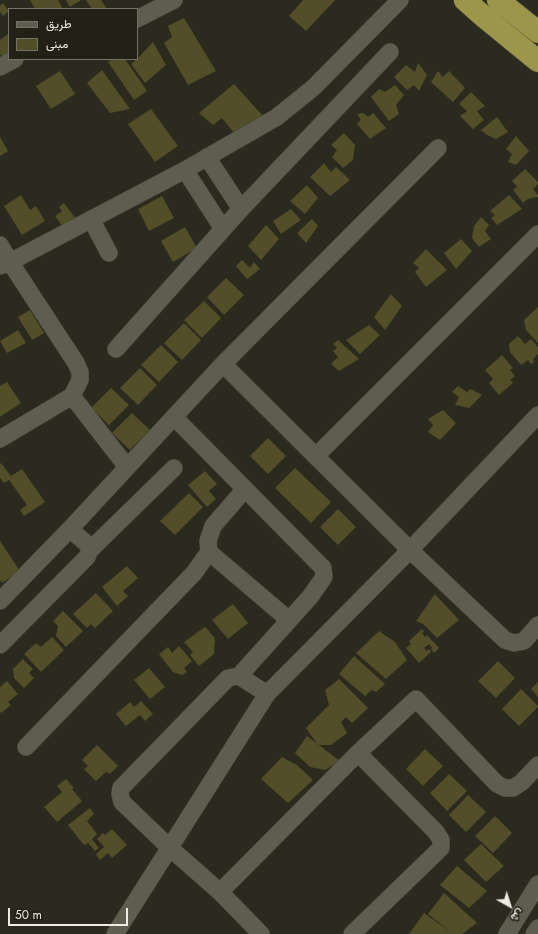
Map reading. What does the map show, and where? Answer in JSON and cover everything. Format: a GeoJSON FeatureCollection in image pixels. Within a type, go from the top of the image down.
{"type":"FeatureCollection","features":[{"type":"Feature","properties":{"kind":"highway"},"geometry":{"type":"LineString","coordinates":[[466,0],[483,16],[538,61]]}},
{"type":"Feature","properties":{"kind":"highway"},"geometry":{"type":"LineString","coordinates":[[501,1],[538,32]]}},
{"type":"Feature","properties":{"kind":"street"},"geometry":{"type":"LineString","coordinates":[[138,18],[174,0]]}},
{"type":"Feature","properties":{"kind":"street"},"geometry":{"type":"LineString","coordinates":[[5,264],[185,170],[277,117],[314,87],[400,0]]}},
{"type":"Feature","properties":{"kind":"street"},"geometry":{"type":"LineString","coordinates":[[116,349],[241,209],[390,52]]}},
{"type":"Feature","properties":{"kind":"street"},"geometry":{"type":"LineString","coordinates":[[0,67],[12,60]]}},
{"type":"Feature","properties":{"kind":"street"},"geometry":{"type":"LineString","coordinates":[[0,601],[70,529],[223,364],[438,148]]}},
{"type":"Feature","properties":{"kind":"street"},"geometry":{"type":"LineString","coordinates":[[207,157],[241,209]]}},
{"type":"Feature","properties":{"kind":"street"},"geometry":{"type":"LineString","coordinates":[[185,170],[223,229]]}},
{"type":"Feature","properties":{"kind":"street"},"geometry":{"type":"LineString","coordinates":[[91,219],[109,253]]}},
{"type":"Feature","properties":{"kind":"street"},"geometry":{"type":"LineString","coordinates":[[316,456],[538,234]]}},
{"type":"Feature","properties":{"kind":"street"},"geometry":{"type":"LineString","coordinates":[[0,245],[5,264],[76,363],[80,372],[80,380],[72,396],[0,439]]}},
{"type":"Feature","properties":{"kind":"street"},"geometry":{"type":"LineString","coordinates":[[223,364],[410,550],[505,640],[514,643],[524,641],[538,625]]}},
{"type":"Feature","properties":{"kind":"street"},"geometry":{"type":"LineString","coordinates":[[72,396],[127,467]]}},
{"type":"Feature","properties":{"kind":"street"},"geometry":{"type":"LineString","coordinates":[[115,934],[267,694],[410,550],[538,415]]}},
{"type":"Feature","properties":{"kind":"street"},"geometry":{"type":"LineString","coordinates":[[174,417],[323,568],[324,577],[310,597],[239,676],[228,678],[121,788],[120,794],[122,802],[170,848],[220,892],[261,934]]}},
{"type":"Feature","properties":{"kind":"street"},"geometry":{"type":"LineString","coordinates":[[0,645],[88,557],[90,550],[174,468]]}},
{"type":"Feature","properties":{"kind":"street"},"geometry":{"type":"LineString","coordinates":[[26,746],[194,573],[209,552],[208,541],[213,526],[245,489]]}},
{"type":"Feature","properties":{"kind":"street"},"geometry":{"type":"LineString","coordinates":[[70,529],[88,545],[90,550]]}},
{"type":"Feature","properties":{"kind":"street"},"geometry":{"type":"LineString","coordinates":[[209,552],[289,620]]}},
{"type":"Feature","properties":{"kind":"street"},"geometry":{"type":"LineString","coordinates":[[239,676],[267,694]]}},
{"type":"Feature","properties":{"kind":"street"},"geometry":{"type":"LineString","coordinates":[[220,892],[358,753],[416,699],[497,784],[504,788],[513,788],[522,782],[538,765]]}},
{"type":"Feature","properties":{"kind":"street"},"geometry":{"type":"LineString","coordinates":[[352,934],[441,848],[441,840],[436,832],[358,753]]}},
{"type":"Feature","properties":{"kind":"street"},"geometry":{"type":"LineString","coordinates":[[507,934],[538,884]]}},
{"type":"Feature","properties":{"kind":"street"},"geometry":{"type":"LineString","coordinates":[[534,934],[538,928]]}},
{"type":"Feature","properties":{"kind":"building"},"geometry":{"type":"Polygon","coordinates":[[[30,0],[58,0],[62,8],[34,8],[30,0]]]}},
{"type":"Feature","properties":{"kind":"building"},"geometry":{"type":"Polygon","coordinates":[[[66,0],[81,0],[70,7],[66,0]]]}},
{"type":"Feature","properties":{"kind":"building"},"geometry":{"type":"Polygon","coordinates":[[[86,0],[101,0],[106,8],[91,8],[86,0]]]}},
{"type":"Feature","properties":{"kind":"building"},"geometry":{"type":"Polygon","coordinates":[[[303,0],[335,0],[306,31],[289,16],[303,0]]]}},
{"type":"Feature","properties":{"kind":"building"},"geometry":{"type":"Polygon","coordinates":[[[3,3],[8,10],[8,12],[3,16],[0,12],[0,6],[3,3]]]}},
{"type":"Feature","properties":{"kind":"building"},"geometry":{"type":"Polygon","coordinates":[[[184,18],[216,71],[188,85],[164,43],[172,37],[168,26],[184,18]]]}},
{"type":"Feature","properties":{"kind":"building"},"geometry":{"type":"Polygon","coordinates":[[[8,34],[8,55],[4,59],[0,54],[0,40],[8,34]]]}},
{"type":"Feature","properties":{"kind":"building"},"geometry":{"type":"Polygon","coordinates":[[[153,42],[166,65],[145,83],[131,64],[138,60],[138,58],[153,42]]]}},
{"type":"Feature","properties":{"kind":"building"},"geometry":{"type":"Polygon","coordinates":[[[111,60],[126,60],[147,91],[134,100],[108,62],[111,60]]]}},
{"type":"Feature","properties":{"kind":"building"},"geometry":{"type":"Polygon","coordinates":[[[418,63],[427,75],[419,91],[414,85],[407,90],[394,77],[406,65],[415,72],[418,63]]]}},
{"type":"Feature","properties":{"kind":"building"},"geometry":{"type":"Polygon","coordinates":[[[102,70],[130,109],[110,113],[87,83],[102,70]]]}},
{"type":"Feature","properties":{"kind":"building"},"geometry":{"type":"Polygon","coordinates":[[[60,71],[75,94],[51,109],[36,86],[60,71]]]}},
{"type":"Feature","properties":{"kind":"building"},"geometry":{"type":"Polygon","coordinates":[[[438,71],[443,77],[449,71],[465,88],[453,102],[431,82],[438,71]]]}},
{"type":"Feature","properties":{"kind":"building"},"geometry":{"type":"Polygon","coordinates":[[[234,84],[263,116],[235,134],[222,118],[213,125],[199,113],[234,84]]]}},
{"type":"Feature","properties":{"kind":"building"},"geometry":{"type":"Polygon","coordinates":[[[395,85],[404,95],[396,105],[399,114],[389,121],[371,97],[379,89],[385,92],[395,85]]]}},
{"type":"Feature","properties":{"kind":"building"},"geometry":{"type":"Polygon","coordinates":[[[471,92],[485,106],[477,111],[484,120],[473,129],[460,116],[467,111],[459,104],[471,92]]]}},
{"type":"Feature","properties":{"kind":"building"},"geometry":{"type":"Polygon","coordinates":[[[151,109],[178,146],[155,162],[128,124],[151,109]]]}},
{"type":"Feature","properties":{"kind":"building"},"geometry":{"type":"Polygon","coordinates":[[[363,113],[368,117],[373,113],[386,128],[370,139],[357,124],[361,120],[357,114],[363,113]]]}},
{"type":"Feature","properties":{"kind":"building"},"geometry":{"type":"Polygon","coordinates":[[[497,117],[508,132],[496,139],[487,135],[481,130],[497,117]]]}},
{"type":"Feature","properties":{"kind":"building"},"geometry":{"type":"Polygon","coordinates":[[[344,133],[355,145],[353,160],[343,168],[332,157],[337,150],[331,145],[344,133]]]}},
{"type":"Feature","properties":{"kind":"building"},"geometry":{"type":"Polygon","coordinates":[[[516,136],[529,151],[516,165],[508,162],[512,154],[506,149],[516,136]]]}},
{"type":"Feature","properties":{"kind":"building"},"geometry":{"type":"Polygon","coordinates":[[[0,137],[8,151],[0,156],[0,137]]]}},
{"type":"Feature","properties":{"kind":"building"},"geometry":{"type":"Polygon","coordinates":[[[324,163],[331,172],[336,167],[350,180],[330,196],[310,177],[324,163]]]}},
{"type":"Feature","properties":{"kind":"building"},"geometry":{"type":"Polygon","coordinates":[[[525,169],[538,182],[533,189],[538,197],[528,199],[523,203],[513,190],[517,187],[512,181],[525,169]]]}},
{"type":"Feature","properties":{"kind":"building"},"geometry":{"type":"Polygon","coordinates":[[[307,185],[318,198],[305,214],[290,201],[307,185]]]}},
{"type":"Feature","properties":{"kind":"building"},"geometry":{"type":"Polygon","coordinates":[[[21,195],[30,210],[36,206],[45,221],[22,235],[4,206],[21,195]]]}},
{"type":"Feature","properties":{"kind":"building"},"geometry":{"type":"Polygon","coordinates":[[[509,195],[522,209],[497,225],[491,218],[495,215],[490,211],[509,195]]]}},
{"type":"Feature","properties":{"kind":"building"},"geometry":{"type":"Polygon","coordinates":[[[162,196],[174,218],[149,231],[138,209],[162,196]]]}},
{"type":"Feature","properties":{"kind":"building"},"geometry":{"type":"Polygon","coordinates":[[[64,203],[76,219],[64,228],[55,216],[62,211],[59,207],[64,203]]]}},
{"type":"Feature","properties":{"kind":"building"},"geometry":{"type":"Polygon","coordinates":[[[291,209],[301,220],[281,234],[273,221],[291,209]]]}},
{"type":"Feature","properties":{"kind":"building"},"geometry":{"type":"Polygon","coordinates":[[[481,217],[489,225],[485,231],[491,239],[479,247],[472,238],[474,226],[481,217]]]}},
{"type":"Feature","properties":{"kind":"building"},"geometry":{"type":"Polygon","coordinates":[[[312,219],[318,226],[306,243],[297,233],[312,219]]]}},
{"type":"Feature","properties":{"kind":"building"},"geometry":{"type":"Polygon","coordinates":[[[266,225],[279,239],[261,260],[248,246],[266,225]]]}},
{"type":"Feature","properties":{"kind":"building"},"geometry":{"type":"Polygon","coordinates":[[[185,227],[197,248],[173,262],[161,241],[185,227]]]}},
{"type":"Feature","properties":{"kind":"building"},"geometry":{"type":"Polygon","coordinates":[[[461,239],[472,251],[456,269],[444,253],[461,239]]]}},
{"type":"Feature","properties":{"kind":"building"},"geometry":{"type":"Polygon","coordinates":[[[426,249],[447,270],[426,287],[415,272],[419,268],[413,263],[426,249]]]}},
{"type":"Feature","properties":{"kind":"building"},"geometry":{"type":"Polygon","coordinates":[[[242,260],[250,268],[254,262],[260,269],[247,279],[236,266],[242,260]]]}},
{"type":"Feature","properties":{"kind":"building"},"geometry":{"type":"Polygon","coordinates":[[[226,278],[244,295],[224,315],[207,297],[226,278]]]}},
{"type":"Feature","properties":{"kind":"building"},"geometry":{"type":"Polygon","coordinates":[[[391,294],[402,306],[385,330],[374,317],[391,294]]]}},
{"type":"Feature","properties":{"kind":"building"},"geometry":{"type":"Polygon","coordinates":[[[204,301],[221,318],[202,338],[184,320],[204,301]]]}},
{"type":"Feature","properties":{"kind":"building"},"geometry":{"type":"Polygon","coordinates":[[[538,307],[538,343],[526,330],[524,320],[538,307]]]}},
{"type":"Feature","properties":{"kind":"building"},"geometry":{"type":"Polygon","coordinates":[[[30,310],[44,333],[32,340],[18,317],[30,310]]]}},
{"type":"Feature","properties":{"kind":"building"},"geometry":{"type":"Polygon","coordinates":[[[184,323],[201,340],[182,360],[164,343],[184,323]]]}},
{"type":"Feature","properties":{"kind":"building"},"geometry":{"type":"Polygon","coordinates":[[[369,325],[380,335],[360,354],[346,340],[369,325]]]}},
{"type":"Feature","properties":{"kind":"building"},"geometry":{"type":"Polygon","coordinates":[[[18,330],[26,343],[7,353],[0,341],[18,330]]]}},
{"type":"Feature","properties":{"kind":"building"},"geometry":{"type":"Polygon","coordinates":[[[518,336],[525,344],[531,339],[538,347],[538,354],[533,359],[534,362],[531,364],[528,360],[521,365],[510,352],[509,344],[518,336]]]}},
{"type":"Feature","properties":{"kind":"building"},"geometry":{"type":"Polygon","coordinates":[[[338,340],[359,359],[339,371],[331,364],[338,357],[333,351],[337,348],[333,344],[338,340]]]}},
{"type":"Feature","properties":{"kind":"building"},"geometry":{"type":"Polygon","coordinates":[[[161,345],[178,362],[159,382],[141,365],[161,345]]]}},
{"type":"Feature","properties":{"kind":"building"},"geometry":{"type":"Polygon","coordinates":[[[502,355],[513,368],[510,370],[515,376],[510,380],[513,383],[499,395],[489,383],[493,379],[485,370],[502,355]]]}},
{"type":"Feature","properties":{"kind":"building"},"geometry":{"type":"Polygon","coordinates":[[[140,368],[157,385],[138,405],[120,388],[140,368]]]}},
{"type":"Feature","properties":{"kind":"building"},"geometry":{"type":"Polygon","coordinates":[[[7,382],[21,403],[0,417],[0,386],[7,382]]]}},
{"type":"Feature","properties":{"kind":"building"},"geometry":{"type":"Polygon","coordinates":[[[458,386],[467,392],[471,389],[482,395],[469,408],[455,405],[459,397],[452,392],[458,386]]]}},
{"type":"Feature","properties":{"kind":"building"},"geometry":{"type":"Polygon","coordinates":[[[111,388],[129,405],[109,425],[91,408],[111,388]]]}},
{"type":"Feature","properties":{"kind":"building"},"geometry":{"type":"Polygon","coordinates":[[[443,410],[456,423],[440,440],[428,432],[433,425],[428,419],[443,410]]]}},
{"type":"Feature","properties":{"kind":"building"},"geometry":{"type":"Polygon","coordinates":[[[132,413],[150,430],[130,450],[112,433],[132,413]]]}},
{"type":"Feature","properties":{"kind":"building"},"geometry":{"type":"Polygon","coordinates":[[[268,438],[286,456],[268,474],[250,456],[268,438]]]}},
{"type":"Feature","properties":{"kind":"building"},"geometry":{"type":"Polygon","coordinates":[[[1,463],[11,476],[22,469],[45,502],[24,516],[20,510],[27,505],[9,480],[4,483],[0,478],[1,463]]]}},
{"type":"Feature","properties":{"kind":"building"},"geometry":{"type":"Polygon","coordinates":[[[295,468],[331,502],[311,523],[275,488],[295,468]]]}},
{"type":"Feature","properties":{"kind":"building"},"geometry":{"type":"Polygon","coordinates":[[[205,471],[217,484],[209,491],[216,499],[207,507],[188,485],[205,471]]]}},
{"type":"Feature","properties":{"kind":"building"},"geometry":{"type":"Polygon","coordinates":[[[189,493],[203,507],[175,535],[160,521],[189,493]]]}},
{"type":"Feature","properties":{"kind":"building"},"geometry":{"type":"Polygon","coordinates":[[[338,509],[356,527],[338,545],[320,527],[338,509]]]}},
{"type":"Feature","properties":{"kind":"building"},"geometry":{"type":"Polygon","coordinates":[[[0,541],[20,571],[2,583],[0,580],[0,541]]]}},
{"type":"Feature","properties":{"kind":"building"},"geometry":{"type":"Polygon","coordinates":[[[127,566],[138,578],[123,591],[128,596],[117,606],[102,587],[127,566]]]}},
{"type":"Feature","properties":{"kind":"building"},"geometry":{"type":"Polygon","coordinates":[[[96,593],[113,611],[95,628],[91,624],[87,628],[73,614],[96,593]]]}},
{"type":"Feature","properties":{"kind":"building"},"geometry":{"type":"Polygon","coordinates":[[[435,594],[459,620],[437,638],[423,624],[416,621],[435,594]]]}},
{"type":"Feature","properties":{"kind":"building"},"geometry":{"type":"Polygon","coordinates":[[[233,604],[248,623],[228,639],[212,620],[233,604]]]}},
{"type":"Feature","properties":{"kind":"building"},"geometry":{"type":"Polygon","coordinates":[[[63,611],[83,631],[66,647],[56,636],[58,626],[53,621],[63,611]]]}},
{"type":"Feature","properties":{"kind":"building"},"geometry":{"type":"Polygon","coordinates":[[[205,627],[215,638],[214,654],[199,666],[190,655],[193,652],[184,642],[205,627]]]}},
{"type":"Feature","properties":{"kind":"building"},"geometry":{"type":"Polygon","coordinates":[[[422,629],[424,632],[422,633],[425,637],[427,635],[439,648],[434,653],[429,644],[424,648],[427,651],[429,649],[431,652],[419,663],[406,648],[411,644],[409,641],[422,629]]]}},
{"type":"Feature","properties":{"kind":"building"},"geometry":{"type":"Polygon","coordinates":[[[379,631],[395,642],[407,660],[386,679],[356,653],[379,631]]]}},
{"type":"Feature","properties":{"kind":"building"},"geometry":{"type":"Polygon","coordinates":[[[52,637],[64,650],[41,672],[24,654],[36,643],[41,647],[52,637]]]}},
{"type":"Feature","properties":{"kind":"building"},"geometry":{"type":"Polygon","coordinates":[[[179,646],[192,661],[184,668],[187,672],[182,675],[173,672],[159,654],[168,647],[172,653],[179,646]]]}},
{"type":"Feature","properties":{"kind":"building"},"geometry":{"type":"Polygon","coordinates":[[[354,656],[385,684],[376,692],[372,690],[365,696],[339,674],[354,656]]]}},
{"type":"Feature","properties":{"kind":"building"},"geometry":{"type":"Polygon","coordinates":[[[23,659],[33,669],[29,673],[34,678],[24,688],[14,678],[13,669],[23,659]]]}},
{"type":"Feature","properties":{"kind":"building"},"geometry":{"type":"Polygon","coordinates":[[[498,661],[515,678],[496,698],[478,681],[498,661]]]}},
{"type":"Feature","properties":{"kind":"building"},"geometry":{"type":"Polygon","coordinates":[[[149,668],[165,687],[150,699],[134,680],[149,668]]]}},
{"type":"Feature","properties":{"kind":"building"},"geometry":{"type":"Polygon","coordinates":[[[339,679],[368,708],[352,723],[346,717],[341,722],[347,733],[331,745],[318,745],[306,728],[329,705],[325,690],[339,679]]]}},
{"type":"Feature","properties":{"kind":"building"},"geometry":{"type":"Polygon","coordinates":[[[7,681],[18,694],[8,702],[11,705],[1,713],[0,687],[7,681]]]}},
{"type":"Feature","properties":{"kind":"building"},"geometry":{"type":"Polygon","coordinates":[[[538,682],[538,697],[531,689],[538,682]]]}},
{"type":"Feature","properties":{"kind":"building"},"geometry":{"type":"Polygon","coordinates":[[[521,689],[538,707],[519,726],[502,709],[521,689]]]}},
{"type":"Feature","properties":{"kind":"building"},"geometry":{"type":"Polygon","coordinates":[[[141,701],[153,714],[145,721],[140,715],[126,726],[116,714],[130,702],[134,707],[141,701]]]}},
{"type":"Feature","properties":{"kind":"building"},"geometry":{"type":"Polygon","coordinates":[[[307,736],[340,761],[325,770],[310,767],[295,753],[307,736]]]}},
{"type":"Feature","properties":{"kind":"building"},"geometry":{"type":"Polygon","coordinates":[[[97,745],[118,766],[110,774],[106,772],[96,781],[84,769],[88,766],[82,760],[97,745]]]}},
{"type":"Feature","properties":{"kind":"building"},"geometry":{"type":"Polygon","coordinates":[[[425,749],[443,766],[423,786],[406,769],[425,749]]]}},
{"type":"Feature","properties":{"kind":"building"},"geometry":{"type":"Polygon","coordinates":[[[282,757],[297,765],[313,780],[288,803],[261,779],[282,757]]]}},
{"type":"Feature","properties":{"kind":"building"},"geometry":{"type":"Polygon","coordinates":[[[449,774],[467,791],[447,811],[430,793],[449,774]]]}},
{"type":"Feature","properties":{"kind":"building"},"geometry":{"type":"Polygon","coordinates":[[[66,779],[82,801],[57,822],[44,807],[62,792],[57,786],[66,779]]]}},
{"type":"Feature","properties":{"kind":"building"},"geometry":{"type":"Polygon","coordinates":[[[468,795],[486,812],[466,832],[449,815],[468,795]]]}},
{"type":"Feature","properties":{"kind":"building"},"geometry":{"type":"Polygon","coordinates":[[[90,808],[94,814],[87,821],[97,834],[92,839],[99,848],[95,851],[88,843],[84,845],[68,825],[90,808]]]}},
{"type":"Feature","properties":{"kind":"building"},"geometry":{"type":"Polygon","coordinates":[[[495,816],[512,833],[493,853],[475,836],[495,816]]]}},
{"type":"Feature","properties":{"kind":"building"},"geometry":{"type":"Polygon","coordinates":[[[112,829],[127,845],[112,858],[108,853],[100,860],[96,854],[104,847],[97,839],[103,833],[105,835],[112,829]]]}},
{"type":"Feature","properties":{"kind":"building"},"geometry":{"type":"Polygon","coordinates":[[[481,844],[504,866],[486,882],[464,860],[481,844]]]}},
{"type":"Feature","properties":{"kind":"building"},"geometry":{"type":"Polygon","coordinates":[[[457,866],[487,891],[469,908],[440,885],[457,866]]]}},
{"type":"Feature","properties":{"kind":"building"},"geometry":{"type":"Polygon","coordinates":[[[444,893],[477,923],[462,934],[409,934],[424,913],[452,933],[428,914],[444,893]]]}}]}
